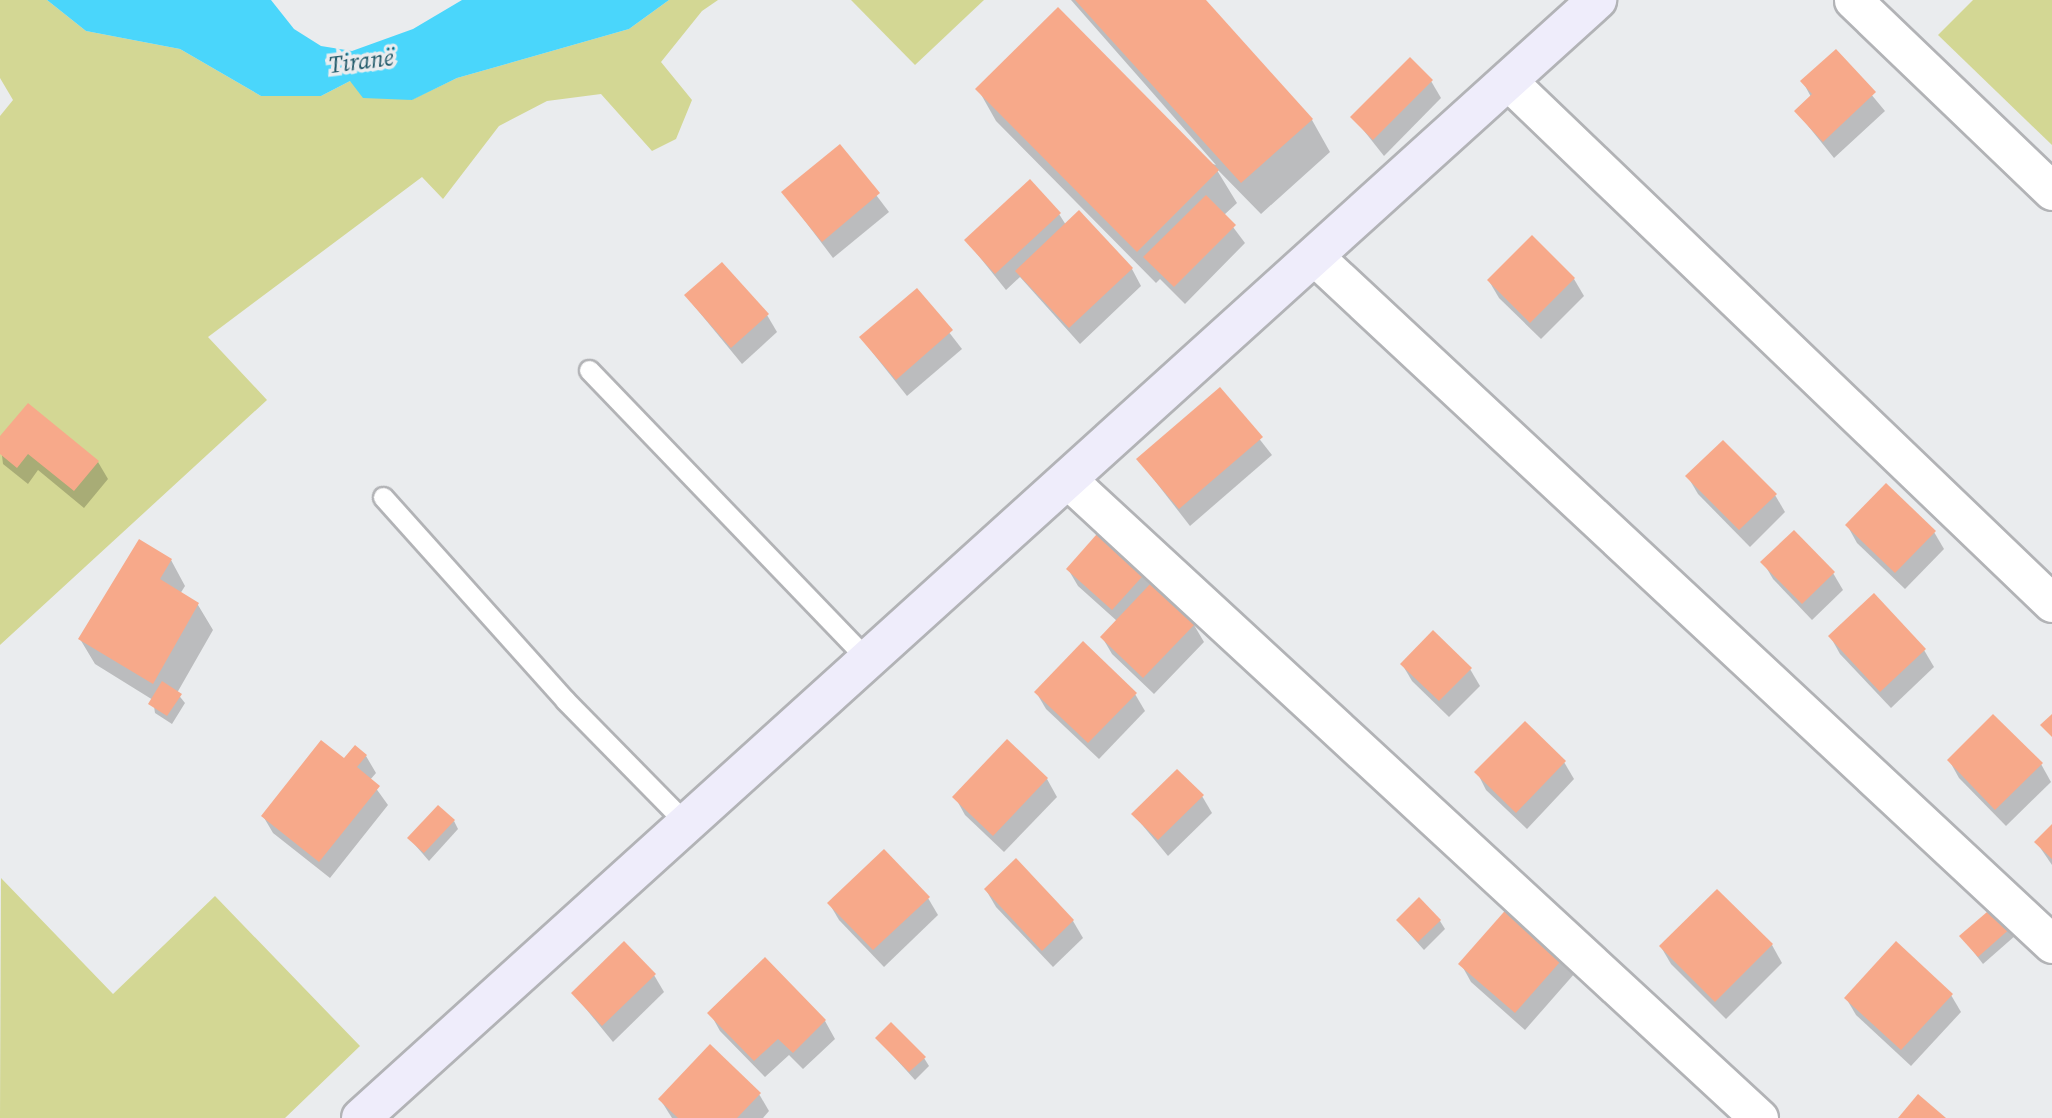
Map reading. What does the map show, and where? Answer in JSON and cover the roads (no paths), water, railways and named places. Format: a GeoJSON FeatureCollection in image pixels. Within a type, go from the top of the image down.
{"type":"FeatureCollection","features":[{"type":"Feature","properties":{"kind":"street"},"geometry":{"type":"LineString","coordinates":[[361,1118],[866,658],[1597,0]]}},
{"type":"Feature","properties":{"kind":"street"},"geometry":{"type":"LineString","coordinates":[[1853,0],[2052,191]]}},
{"type":"Feature","properties":{"kind":"street"},"geometry":{"type":"LineString","coordinates":[[1508,80],[2052,603]]}},
{"type":"Feature","properties":{"kind":"street"},"geometry":{"type":"LineString","coordinates":[[1314,256],[2052,944]]}},
{"type":"Feature","properties":{"kind":"street"},"geometry":{"type":"LineString","coordinates":[[1067,479],[1759,1118]]}},
{"type":"Feature","properties":{"kind":"lane"},"geometry":{"type":"LineString","coordinates":[[589,370],[866,658]]}},
{"type":"Feature","properties":{"kind":"lane"},"geometry":{"type":"LineString","coordinates":[[383,497],[565,700],[685,822]]}},
{"type":"Feature","properties":{"kind":"water","name":"Tiranë"},"geometry":{"type":"Polygon","coordinates":[[[47,0],[271,0],[294,29],[321,46],[352,51],[413,29],[462,0],[669,0],[629,29],[457,78],[412,100],[363,98],[350,81],[321,96],[261,96],[180,49],[86,31],[47,0]]]}}]}
